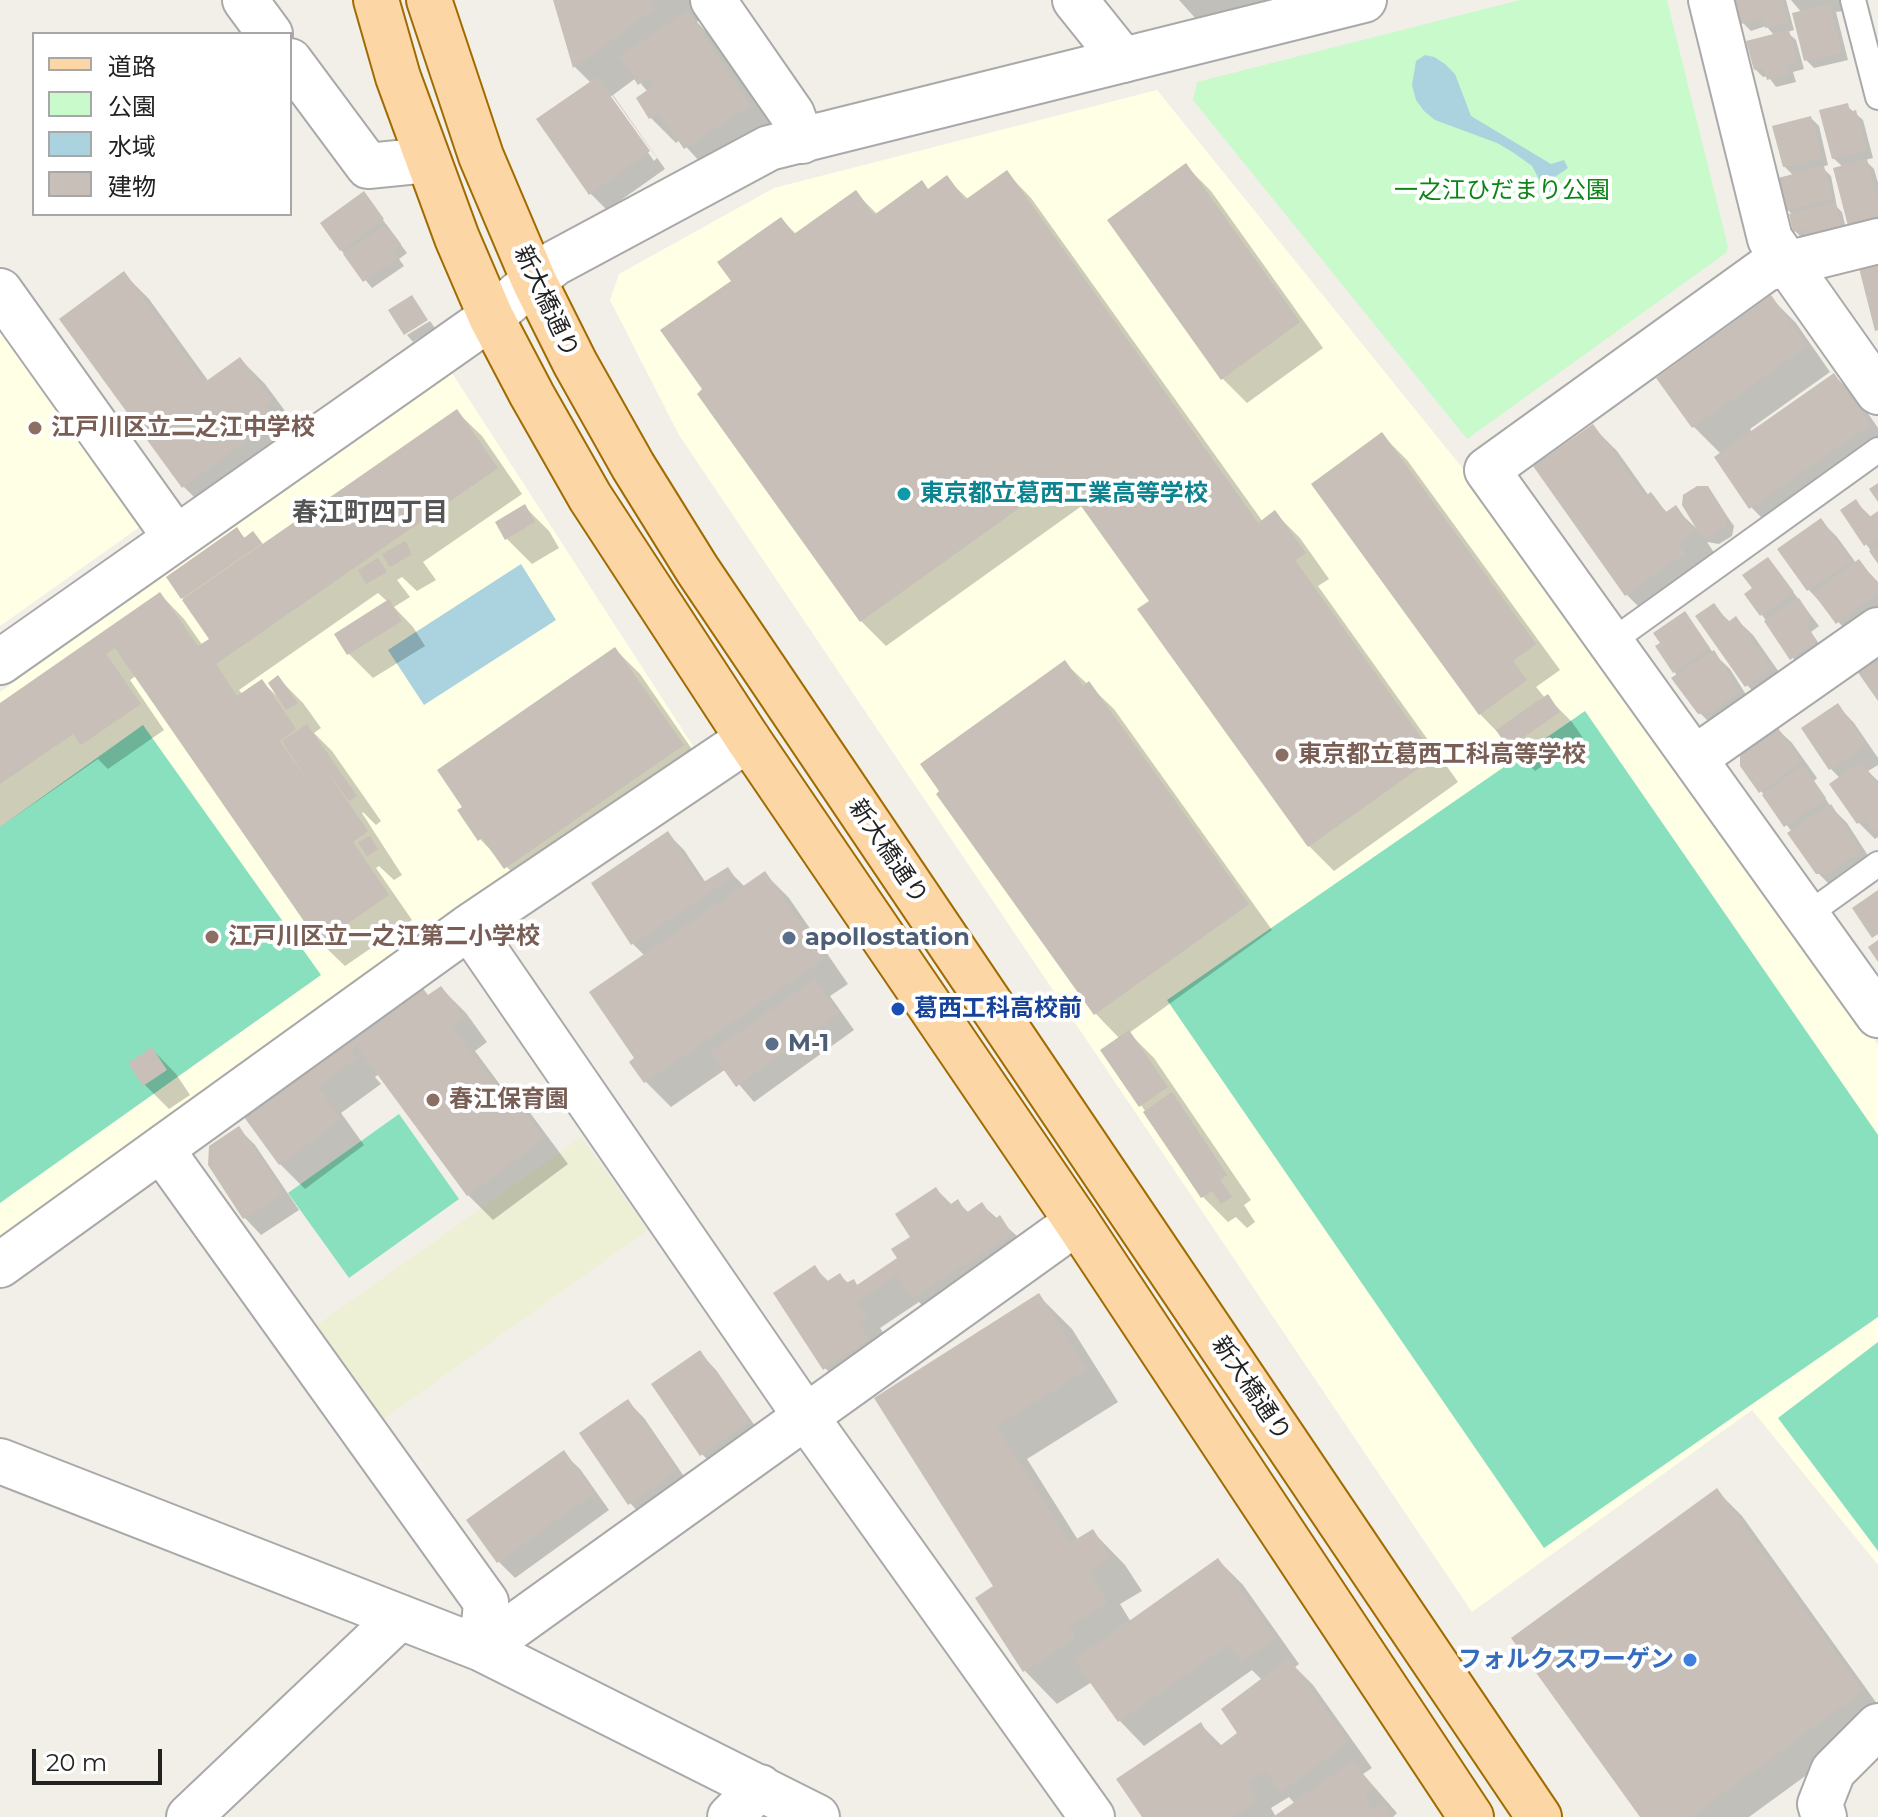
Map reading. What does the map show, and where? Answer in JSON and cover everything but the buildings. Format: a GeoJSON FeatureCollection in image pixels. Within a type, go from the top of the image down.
{"type":"FeatureCollection","features":[{"type":"Feature","properties":{"kind":"main road"},"geometry":{"type":"LineString","coordinates":[[376,0],[398,77],[428,160],[491,317],[590,497],[748,739],[1077,1222],[1471,1817]]}},
{"type":"Feature","properties":{"kind":"main road","name":"新大橋通り"},"geometry":{"type":"LineString","coordinates":[[429,0],[481,156],[534,281],[618,440],[697,569],[1539,1817]]}},
{"type":"Feature","properties":{"kind":"street"},"geometry":{"type":"LineString","coordinates":[[245,0],[269,32]]}},
{"type":"Feature","properties":{"kind":"street"},"geometry":{"type":"LineString","coordinates":[[713,0],[792,114],[802,141]]}},
{"type":"Feature","properties":{"kind":"street"},"geometry":{"type":"LineString","coordinates":[[1075,0],[1123,60]]}},
{"type":"Feature","properties":{"kind":"street"},"geometry":{"type":"LineString","coordinates":[[0,662],[491,317],[555,263],[769,148],[1364,0]]}},
{"type":"Feature","properties":{"kind":"street"},"geometry":{"type":"LineString","coordinates":[[1711,0],[1770,239],[1878,392]]}},
{"type":"Feature","properties":{"kind":"street"},"geometry":{"type":"LineString","coordinates":[[292,64],[368,166],[428,160]]}},
{"type":"Feature","properties":{"kind":"street"},"geometry":{"type":"LineString","coordinates":[[1878,241],[1766,269],[1487,470],[1878,1015]]}},
{"type":"Feature","properties":{"kind":"street"},"geometry":{"type":"LineString","coordinates":[[0,291],[176,538]]}},
{"type":"Feature","properties":{"kind":"street"},"geometry":{"type":"LineString","coordinates":[[1695,758],[1878,630]]}},
{"type":"Feature","properties":{"kind":"street"},"geometry":{"type":"LineString","coordinates":[[0,1265],[469,927],[748,739]]}},
{"type":"Feature","properties":{"kind":"street"},"geometry":{"type":"LineString","coordinates":[[469,927],[806,1417],[1092,1817]]}},
{"type":"Feature","properties":{"kind":"street"},"geometry":{"type":"LineString","coordinates":[[161,1149],[486,1602],[482,1649]]}},
{"type":"Feature","properties":{"kind":"street"},"geometry":{"type":"LineString","coordinates":[[482,1649],[1077,1222]]}},
{"type":"Feature","properties":{"kind":"street"},"geometry":{"type":"LineString","coordinates":[[7,1473],[482,1649],[817,1817]]}},
{"type":"Feature","properties":{"kind":"street"},"geometry":{"type":"LineString","coordinates":[[189,1817],[400,1617]]}},
{"type":"Feature","properties":{"kind":"street"},"geometry":{"type":"LineString","coordinates":[[1824,1817],[1820,1804],[1833,1771],[1878,1726]]}},
{"type":"Feature","properties":{"kind":"street"},"geometry":{"type":"LineString","coordinates":[[730,1817],[760,1787]]}},
{"type":"Feature","properties":{"kind":"lane"},"geometry":{"type":"LineString","coordinates":[[1853,0],[1878,97]]}},
{"type":"Feature","properties":{"kind":"lane"},"geometry":{"type":"LineString","coordinates":[[1611,642],[1878,450]]}},
{"type":"Feature","properties":{"kind":"lane"},"geometry":{"type":"LineString","coordinates":[[1807,915],[1878,864]]}},
{"type":"Feature","properties":{"kind":"shaded area","name":"東京都立葛西工科高等学校"},"geometry":{"type":"Polygon","coordinates":[[[1157,90],[1460,465],[1878,1045],[1878,1565],[1752,1410],[1472,1612],[679,435],[610,300],[619,274],[774,188],[1157,90]]]}},
{"type":"Feature","properties":{"kind":"shaded area","name":"江戸川区立二之江中学校"},"geometry":{"type":"Polygon","coordinates":[[[0,330],[141,526],[0,626],[0,330]]]}},
{"type":"Feature","properties":{"kind":"shaded area","name":"江戸川区立一之江第二小学校"},"geometry":{"type":"Polygon","coordinates":[[[452,373],[693,746],[0,1241],[0,692],[452,373]]]}},
{"type":"Feature","properties":{"kind":"shaded area"},"geometry":{"type":"Polygon","coordinates":[[[581,1137],[648,1230],[381,1421],[314,1327],[581,1137]]]}},
{"type":"Feature","properties":{"kind":"green space","name":"一之江ひだまり公園"},"geometry":{"type":"Polygon","coordinates":[[[1520,0],[1667,0],[1728,247],[1726,253],[1467,439],[1193,100],[1197,82],[1520,0]]]}},
{"type":"Feature","properties":{"kind":"green space"},"geometry":{"type":"Polygon","coordinates":[[[1585,711],[1878,1135],[1878,1317],[1544,1548],[1167,1000],[1585,711]]]}},
{"type":"Feature","properties":{"kind":"green space"},"geometry":{"type":"Polygon","coordinates":[[[143,725],[321,975],[0,1203],[0,827],[143,725]]]}},
{"type":"Feature","properties":{"kind":"green space"},"geometry":{"type":"Polygon","coordinates":[[[399,1114],[459,1199],[349,1278],[288,1193],[399,1114]]]}},
{"type":"Feature","properties":{"kind":"green space"},"geometry":{"type":"Polygon","coordinates":[[[1878,1342],[1878,1551],[1778,1418],[1878,1342]]]}},
{"type":"Feature","properties":{"kind":"water"},"geometry":{"type":"Polygon","coordinates":[[[1425,55],[1434,57],[1455,74],[1471,116],[1551,164],[1564,160],[1568,168],[1552,179],[1558,191],[1549,198],[1532,166],[1514,153],[1497,143],[1435,120],[1424,111],[1416,100],[1412,85],[1416,61],[1425,55]]]}},
{"type":"Feature","properties":{"kind":"water"},"geometry":{"type":"Polygon","coordinates":[[[521,564],[556,620],[424,705],[388,650],[521,564]]]}},
{"type":"Feature","properties":{"kind":"place","name":"江戸川区立二之江中学校"},"geometry":{"type":"Point","coordinates":[35,428]}},
{"type":"Feature","properties":{"kind":"place","name":"東京都立葛西工業高等学校"},"geometry":{"type":"Point","coordinates":[904,494]}},
{"type":"Feature","properties":{"kind":"place","name":"東京都立葛西工科高等学校"},"geometry":{"type":"Point","coordinates":[1282,755]}},
{"type":"Feature","properties":{"kind":"place","name":"江戸川区立一之江第二小学校"},"geometry":{"type":"Point","coordinates":[212,937]}},
{"type":"Feature","properties":{"kind":"place","name":"apollostation"},"geometry":{"type":"Point","coordinates":[789,938]}},
{"type":"Feature","properties":{"kind":"place","name":"葛西工科高校前"},"geometry":{"type":"Point","coordinates":[898,1009]}},
{"type":"Feature","properties":{"kind":"place","name":"M-1"},"geometry":{"type":"Point","coordinates":[772,1044]}},
{"type":"Feature","properties":{"kind":"place","name":"春江保育園"},"geometry":{"type":"Point","coordinates":[433,1100]}},
{"type":"Feature","properties":{"kind":"place","name":"フォルクスワーゲン"},"geometry":{"type":"Point","coordinates":[1690,1660]}},
{"type":"Feature","properties":{"kind":"district","name":"春江町四丁目"},"geometry":{"type":"Point","coordinates":[370,513]}}]}
